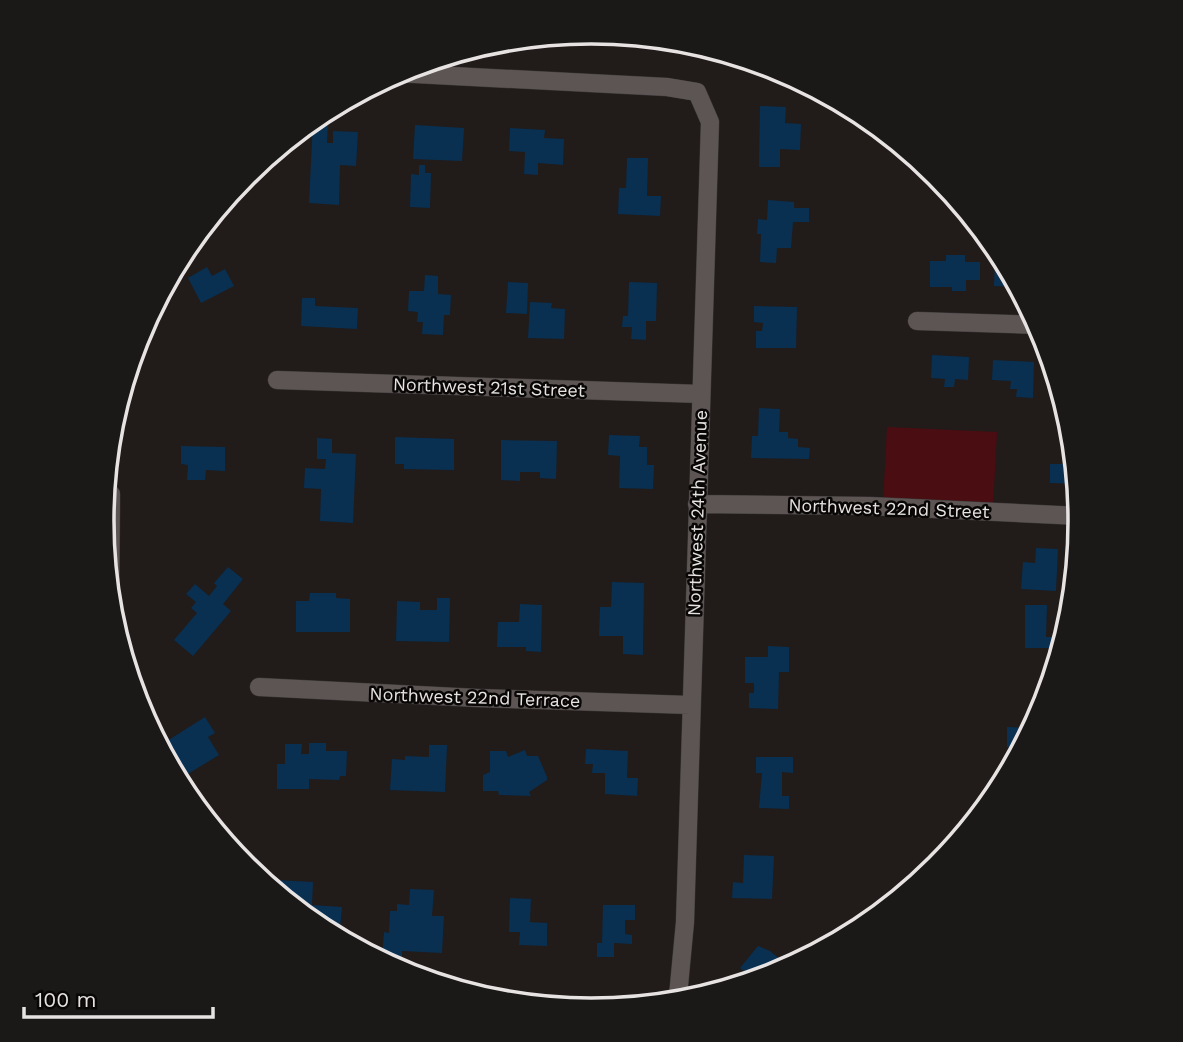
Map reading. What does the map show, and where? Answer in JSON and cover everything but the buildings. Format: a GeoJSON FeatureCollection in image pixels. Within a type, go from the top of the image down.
{"type":"FeatureCollection","features":[{"type":"Feature","properties":{"kind":"street","name":"Northwest 24th Avenue"},"geometry":{"type":"LineString","coordinates":[[424,74],[667,87],[697,92],[710,122],[685,922],[679,990]]}},
{"type":"Feature","properties":{"kind":"street"},"geometry":{"type":"LineString","coordinates":[[918,321],[1026,325]]}},
{"type":"Feature","properties":{"kind":"street","name":"Northwest 21st Street"},"geometry":{"type":"LineString","coordinates":[[277,380],[701,394]]}},
{"type":"Feature","properties":{"kind":"street","name":"Northwest 22nd Street"},"geometry":{"type":"LineString","coordinates":[[697,504],[870,506],[1069,515]]}},
{"type":"Feature","properties":{"kind":"street","name":"Northwest 22nd Terrace"},"geometry":{"type":"LineString","coordinates":[[259,687],[690,705]]}},
{"type":"Feature","properties":{"kind":"shaded area"},"geometry":{"type":"Polygon","coordinates":[[[887,427],[997,432],[993,508],[883,502],[887,427]]]}}]}
